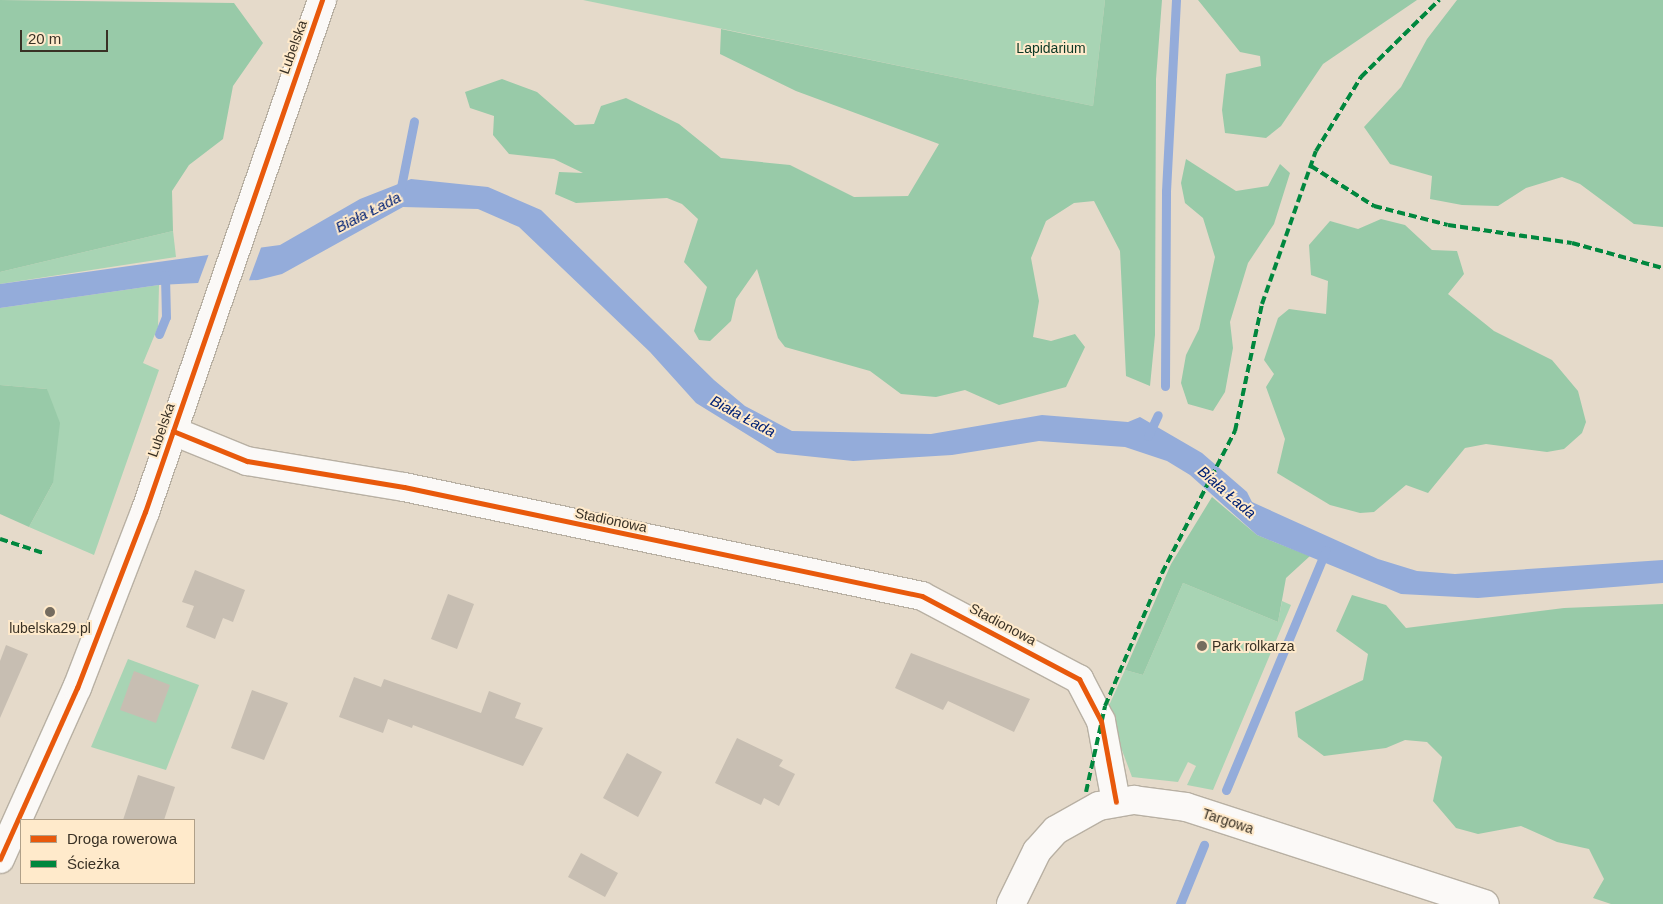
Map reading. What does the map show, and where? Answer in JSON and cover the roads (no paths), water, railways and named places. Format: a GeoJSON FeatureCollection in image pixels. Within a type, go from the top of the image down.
{"type":"FeatureCollection","features":[{"type":"Feature","properties":{"kind":"street","name":"Lubelska"},"geometry":{"type":"LineString","coordinates":[[0,859],[78,688],[173,431],[244,221],[322,0]]}},
{"type":"Feature","properties":{"kind":"street","name":"Stadionowa"},"geometry":{"type":"LineString","coordinates":[[173,431],[247,461],[404,486],[922,596],[1079,680],[1102,721],[1116,802]]}},
{"type":"Feature","properties":{"kind":"street","name":"Targowa"},"geometry":{"type":"LineString","coordinates":[[1010,904],[1038,851],[1056,830],[1089,810],[1116,802],[1153,800],[1186,807],[1485,904]]}},
{"type":"Feature","properties":{"kind":"water","name":"Biała Łada"},"geometry":{"type":"Polygon","coordinates":[[[411,179],[488,187],[541,210],[714,380],[745,406],[792,431],[931,434],[1042,415],[1128,422],[1140,417],[1202,453],[1247,492],[1252,502],[1378,559],[1417,571],[1455,574],[1663,560],[1663,583],[1478,598],[1401,594],[1257,535],[1190,475],[1167,461],[1125,447],[1039,441],[952,455],[853,461],[777,453],[696,403],[650,352],[519,227],[478,209],[403,207],[282,274],[258,280],[159,285],[0,308],[0,284],[280,245],[360,199],[411,179]]]}},
{"type":"Feature","properties":{"kind":"waterway"},"geometry":{"type":"LineString","coordinates":[[1165,386],[1166,191],[1176,0]]}},
{"type":"Feature","properties":{"kind":"waterway","name":"Biała Łada"},"geometry":{"type":"LineString","coordinates":[[400,192],[414,121]]}},
{"type":"Feature","properties":{"kind":"waterway"},"geometry":{"type":"LineString","coordinates":[[159,334],[166,317],[165,275]]}},
{"type":"Feature","properties":{"kind":"waterway"},"geometry":{"type":"LineString","coordinates":[[1148,436],[1158,415]]}},
{"type":"Feature","properties":{"kind":"waterway"},"geometry":{"type":"LineString","coordinates":[[1226,790],[1326,550]]}},
{"type":"Feature","properties":{"kind":"waterway"},"geometry":{"type":"LineString","coordinates":[[1180,904],[1204,845]]}},
{"type":"Feature","properties":{"kind":"place","name":"lubelska29.pl"},"geometry":{"type":"Point","coordinates":[50,612]}},
{"type":"Feature","properties":{"kind":"place","name":"Park rolkarza"},"geometry":{"type":"Point","coordinates":[1202,646]}},
{"type":"Feature","properties":{"kind":"park label","name":"Lapidarium"},"geometry":{"type":"Point","coordinates":[1051,48]}}]}
